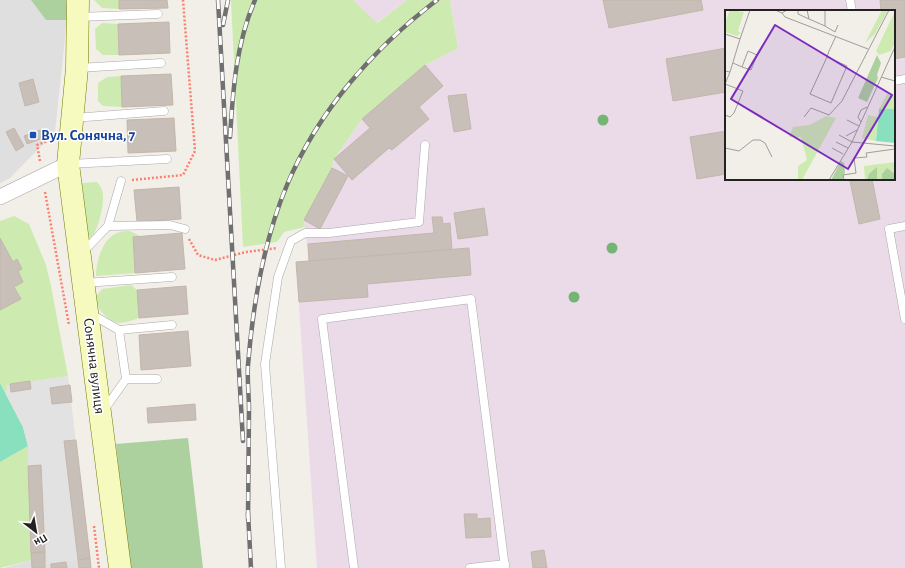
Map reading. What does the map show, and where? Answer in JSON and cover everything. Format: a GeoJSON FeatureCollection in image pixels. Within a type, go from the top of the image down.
{"type":"FeatureCollection","features":[{"type":"Feature","properties":{"kind":"street","name":"Сонячна вулиця"},"geometry":{"type":"LineString","coordinates":[[78,9],[77,68],[68,164],[120,568]]}},
{"type":"Feature","properties":{"kind":"street"},"geometry":{"type":"LineString","coordinates":[[0,197],[68,164]]}},
{"type":"Feature","properties":{"kind":"lane"},"geometry":{"type":"LineString","coordinates":[[850,0],[852,10]]}},
{"type":"Feature","properties":{"kind":"lane"},"geometry":{"type":"LineString","coordinates":[[78,9],[158,14]]}},
{"type":"Feature","properties":{"kind":"lane"},"geometry":{"type":"LineString","coordinates":[[77,68],[161,63]]}},
{"type":"Feature","properties":{"kind":"lane"},"geometry":{"type":"LineString","coordinates":[[895,81],[905,79]]}},
{"type":"Feature","properties":{"kind":"lane"},"geometry":{"type":"LineString","coordinates":[[73,118],[164,111]]}},
{"type":"Feature","properties":{"kind":"lane"},"geometry":{"type":"LineString","coordinates":[[281,568],[266,364],[278,277],[291,241],[305,233],[329,233],[419,222],[425,145]]}},
{"type":"Feature","properties":{"kind":"lane"},"geometry":{"type":"LineString","coordinates":[[68,164],[167,160]]}},
{"type":"Feature","properties":{"kind":"lane"},"geometry":{"type":"LineString","coordinates":[[80,255],[108,226],[122,181]]}},
{"type":"Feature","properties":{"kind":"lane"},"geometry":{"type":"LineString","coordinates":[[108,226],[170,225],[184,230]]}},
{"type":"Feature","properties":{"kind":"lane"},"geometry":{"type":"LineString","coordinates":[[905,226],[889,229],[905,319]]}},
{"type":"Feature","properties":{"kind":"lane"},"geometry":{"type":"LineString","coordinates":[[84,283],[172,277]]}},
{"type":"Feature","properties":{"kind":"lane"},"geometry":{"type":"LineString","coordinates":[[354,568],[322,319],[471,299],[505,566],[470,568]]}},
{"type":"Feature","properties":{"kind":"lane"},"geometry":{"type":"LineString","coordinates":[[87,311],[119,330],[172,325]]}},
{"type":"Feature","properties":{"kind":"lane"},"geometry":{"type":"LineString","coordinates":[[100,416],[126,379],[119,330]]}},
{"type":"Feature","properties":{"kind":"lane"},"geometry":{"type":"LineString","coordinates":[[126,379],[157,379]]}},
{"type":"Feature","properties":{"kind":"path"},"geometry":{"type":"LineString","coordinates":[[122,181],[183,175],[195,151],[183,0]]}},
{"type":"Feature","properties":{"kind":"path"},"geometry":{"type":"LineString","coordinates":[[53,139],[37,145],[69,326]]}},
{"type":"Feature","properties":{"kind":"path"},"geometry":{"type":"LineString","coordinates":[[184,230],[198,255],[215,260],[246,252],[289,247]]}},
{"type":"Feature","properties":{"kind":"path"},"geometry":{"type":"LineString","coordinates":[[94,525],[99,568]]}},
{"type":"Feature","properties":{"kind":"shaded area"},"geometry":{"type":"Polygon","coordinates":[[[0,0],[66,0],[67,20],[55,132],[10,178],[0,183],[0,0]]]}},
{"type":"Feature","properties":{"kind":"shaded area"},"geometry":{"type":"Polygon","coordinates":[[[353,0],[407,0],[376,23],[353,0]]]}},
{"type":"Feature","properties":{"kind":"shaded area"},"geometry":{"type":"Polygon","coordinates":[[[450,0],[905,0],[905,568],[317,568],[296,262],[309,261],[304,220],[332,168],[334,159],[362,119],[425,65],[458,47],[450,0]]]}},
{"type":"Feature","properties":{"kind":"shaded area"},"geometry":{"type":"Polygon","coordinates":[[[68,376],[90,558],[45,564],[45,552],[31,553],[28,446],[23,427],[6,394],[7,385],[68,376]]]}},
{"type":"Feature","properties":{"kind":"shaded area"},"geometry":{"type":"Polygon","coordinates":[[[90,558],[91,568],[4,568],[32,560],[90,558]]]}},
{"type":"Feature","properties":{"kind":"green space"},"geometry":{"type":"Polygon","coordinates":[[[31,0],[66,0],[67,20],[46,20],[31,0]]]}},
{"type":"Feature","properties":{"kind":"green space"},"geometry":{"type":"Polygon","coordinates":[[[94,0],[119,0],[119,9],[102,8],[94,0]]]}},
{"type":"Feature","properties":{"kind":"green space"},"geometry":{"type":"Polygon","coordinates":[[[231,0],[353,0],[377,23],[407,0],[450,0],[458,48],[425,65],[362,119],[334,159],[332,168],[304,220],[305,227],[284,232],[277,242],[243,247],[231,0]]]}},
{"type":"Feature","properties":{"kind":"green space"},"geometry":{"type":"Polygon","coordinates":[[[102,23],[118,24],[119,55],[103,55],[96,49],[95,29],[102,23]]]}},
{"type":"Feature","properties":{"kind":"green space"},"geometry":{"type":"Polygon","coordinates":[[[121,76],[122,107],[103,106],[98,101],[98,83],[107,77],[121,76]]]}},
{"type":"Feature","properties":{"kind":"green space"},"geometry":{"type":"Polygon","coordinates":[[[97,182],[102,190],[103,201],[99,222],[91,239],[84,229],[82,183],[97,182]]]}},
{"type":"Feature","properties":{"kind":"green space"},"geometry":{"type":"Polygon","coordinates":[[[14,216],[29,224],[46,265],[68,376],[8,385],[6,394],[0,383],[0,221],[14,216]]]}},
{"type":"Feature","properties":{"kind":"green space"},"geometry":{"type":"Polygon","coordinates":[[[130,231],[142,237],[133,237],[135,273],[96,276],[97,264],[107,240],[119,232],[130,231]]]}},
{"type":"Feature","properties":{"kind":"green space"},"geometry":{"type":"Polygon","coordinates":[[[131,285],[137,290],[139,318],[121,323],[111,320],[98,307],[94,299],[102,289],[131,285]]]}},
{"type":"Feature","properties":{"kind":"green space"},"geometry":{"type":"Polygon","coordinates":[[[0,383],[23,427],[28,446],[0,462],[0,383]]]}},
{"type":"Feature","properties":{"kind":"green space"},"geometry":{"type":"Polygon","coordinates":[[[188,438],[203,568],[129,568],[116,444],[188,438]]]}},
{"type":"Feature","properties":{"kind":"green space"},"geometry":{"type":"Polygon","coordinates":[[[28,446],[32,560],[0,568],[0,462],[28,446]]]}},
{"type":"Feature","properties":{"kind":"building"},"geometry":{"type":"Polygon","coordinates":[[[119,0],[167,0],[168,8],[119,9],[119,0]]]}},
{"type":"Feature","properties":{"kind":"building"},"geometry":{"type":"Polygon","coordinates":[[[603,0],[701,0],[703,10],[609,28],[603,0]]]}},
{"type":"Feature","properties":{"kind":"building"},"geometry":{"type":"Polygon","coordinates":[[[880,0],[905,0],[905,57],[895,59],[895,10],[881,10],[880,0]]]}},
{"type":"Feature","properties":{"kind":"building"},"geometry":{"type":"Polygon","coordinates":[[[169,22],[170,53],[119,55],[118,24],[169,22]]]}},
{"type":"Feature","properties":{"kind":"building"},"geometry":{"type":"Polygon","coordinates":[[[725,48],[725,92],[673,101],[666,59],[725,48]]]}},
{"type":"Feature","properties":{"kind":"building"},"geometry":{"type":"Polygon","coordinates":[[[425,65],[443,86],[419,107],[429,119],[392,150],[389,148],[352,180],[334,159],[370,128],[362,119],[425,65]]]}},
{"type":"Feature","properties":{"kind":"building"},"geometry":{"type":"Polygon","coordinates":[[[171,74],[173,105],[122,107],[121,76],[171,74]]]}},
{"type":"Feature","properties":{"kind":"building"},"geometry":{"type":"Polygon","coordinates":[[[33,79],[39,102],[25,106],[19,83],[33,79]]]}},
{"type":"Feature","properties":{"kind":"building"},"geometry":{"type":"Polygon","coordinates":[[[466,94],[471,129],[454,132],[448,96],[466,94]]]}},
{"type":"Feature","properties":{"kind":"building"},"geometry":{"type":"Polygon","coordinates":[[[174,118],[176,151],[128,153],[127,120],[174,118]]]}},
{"type":"Feature","properties":{"kind":"building"},"geometry":{"type":"Polygon","coordinates":[[[14,128],[24,146],[16,151],[6,132],[14,128]]]}},
{"type":"Feature","properties":{"kind":"building"},"geometry":{"type":"Polygon","coordinates":[[[43,129],[46,137],[27,144],[24,136],[43,129]]]}},
{"type":"Feature","properties":{"kind":"building"},"geometry":{"type":"Polygon","coordinates":[[[725,131],[725,174],[697,179],[690,137],[725,131]]]}},
{"type":"Feature","properties":{"kind":"building"},"geometry":{"type":"Polygon","coordinates":[[[332,168],[348,176],[320,229],[304,220],[332,168]]]}},
{"type":"Feature","properties":{"kind":"building"},"geometry":{"type":"Polygon","coordinates":[[[872,180],[880,219],[859,224],[850,181],[872,180]]]}},
{"type":"Feature","properties":{"kind":"building"},"geometry":{"type":"Polygon","coordinates":[[[179,187],[181,219],[137,222],[134,190],[179,187]]]}},
{"type":"Feature","properties":{"kind":"building"},"geometry":{"type":"Polygon","coordinates":[[[484,208],[488,235],[458,239],[454,213],[484,208]]]}},
{"type":"Feature","properties":{"kind":"building"},"geometry":{"type":"Polygon","coordinates":[[[432,217],[442,217],[443,224],[450,223],[452,250],[309,261],[308,244],[434,233],[432,217]]]}},
{"type":"Feature","properties":{"kind":"building"},"geometry":{"type":"Polygon","coordinates":[[[182,233],[185,269],[135,273],[133,237],[182,233]]]}},
{"type":"Feature","properties":{"kind":"building"},"geometry":{"type":"Polygon","coordinates":[[[0,238],[13,262],[17,259],[22,269],[18,271],[23,282],[14,287],[21,299],[0,310],[0,238]]]}},
{"type":"Feature","properties":{"kind":"building"},"geometry":{"type":"Polygon","coordinates":[[[469,248],[471,275],[367,284],[368,297],[299,302],[296,262],[469,248]]]}},
{"type":"Feature","properties":{"kind":"building"},"geometry":{"type":"Polygon","coordinates":[[[186,286],[188,314],[139,318],[137,290],[186,286]]]}},
{"type":"Feature","properties":{"kind":"building"},"geometry":{"type":"Polygon","coordinates":[[[188,331],[191,366],[141,370],[139,335],[188,331]]]}},
{"type":"Feature","properties":{"kind":"building"},"geometry":{"type":"Polygon","coordinates":[[[30,381],[31,389],[11,392],[10,384],[30,381]]]}},
{"type":"Feature","properties":{"kind":"building"},"geometry":{"type":"Polygon","coordinates":[[[70,385],[72,402],[52,404],[50,388],[70,385]]]}},
{"type":"Feature","properties":{"kind":"building"},"geometry":{"type":"Polygon","coordinates":[[[195,404],[196,420],[148,423],[147,408],[195,404]]]}},
{"type":"Feature","properties":{"kind":"building"},"geometry":{"type":"Polygon","coordinates":[[[76,440],[90,558],[78,560],[64,441],[76,440]]]}},
{"type":"Feature","properties":{"kind":"building"},"geometry":{"type":"Polygon","coordinates":[[[41,465],[45,552],[31,553],[28,466],[41,465]]]}},
{"type":"Feature","properties":{"kind":"building"},"geometry":{"type":"Polygon","coordinates":[[[464,514],[477,514],[477,519],[490,518],[491,537],[466,538],[464,514]]]}},
{"type":"Feature","properties":{"kind":"building"},"geometry":{"type":"Polygon","coordinates":[[[544,550],[547,568],[533,568],[531,552],[544,550]]]}},
{"type":"Feature","properties":{"kind":"building"},"geometry":{"type":"Polygon","coordinates":[[[45,552],[45,568],[32,568],[31,553],[45,552]]]}},
{"type":"Feature","properties":{"kind":"building"},"geometry":{"type":"Polygon","coordinates":[[[90,558],[91,568],[79,568],[78,560],[90,558]]]}},
{"type":"Feature","properties":{"kind":"building"},"geometry":{"type":"Polygon","coordinates":[[[66,562],[67,568],[51,568],[51,564],[66,562]]]}},
{"type":"Feature","properties":{"kind":"railway"},"geometry":{"type":"LineString","coordinates":[[218,0],[243,441]]}},
{"type":"Feature","properties":{"kind":"railway"},"geometry":{"type":"LineString","coordinates":[[223,25],[228,0]]}},
{"type":"Feature","properties":{"kind":"railway"},"geometry":{"type":"LineString","coordinates":[[230,137],[236,67],[244,33],[255,0]]}},
{"type":"Feature","properties":{"kind":"railway"},"geometry":{"type":"LineString","coordinates":[[248,519],[248,371],[250,342],[256,296],[265,251],[271,229],[287,185],[315,132],[331,107],[350,83],[391,39],[437,0]]}},
{"type":"Feature","properties":{"kind":"railway"},"geometry":{"type":"LineString","coordinates":[[248,513],[251,568]]}},
{"type":"Feature","properties":{"kind":"place","name":"Вул. Сонячна, 7"},"geometry":{"type":"Point","coordinates":[33,135]}}]}
